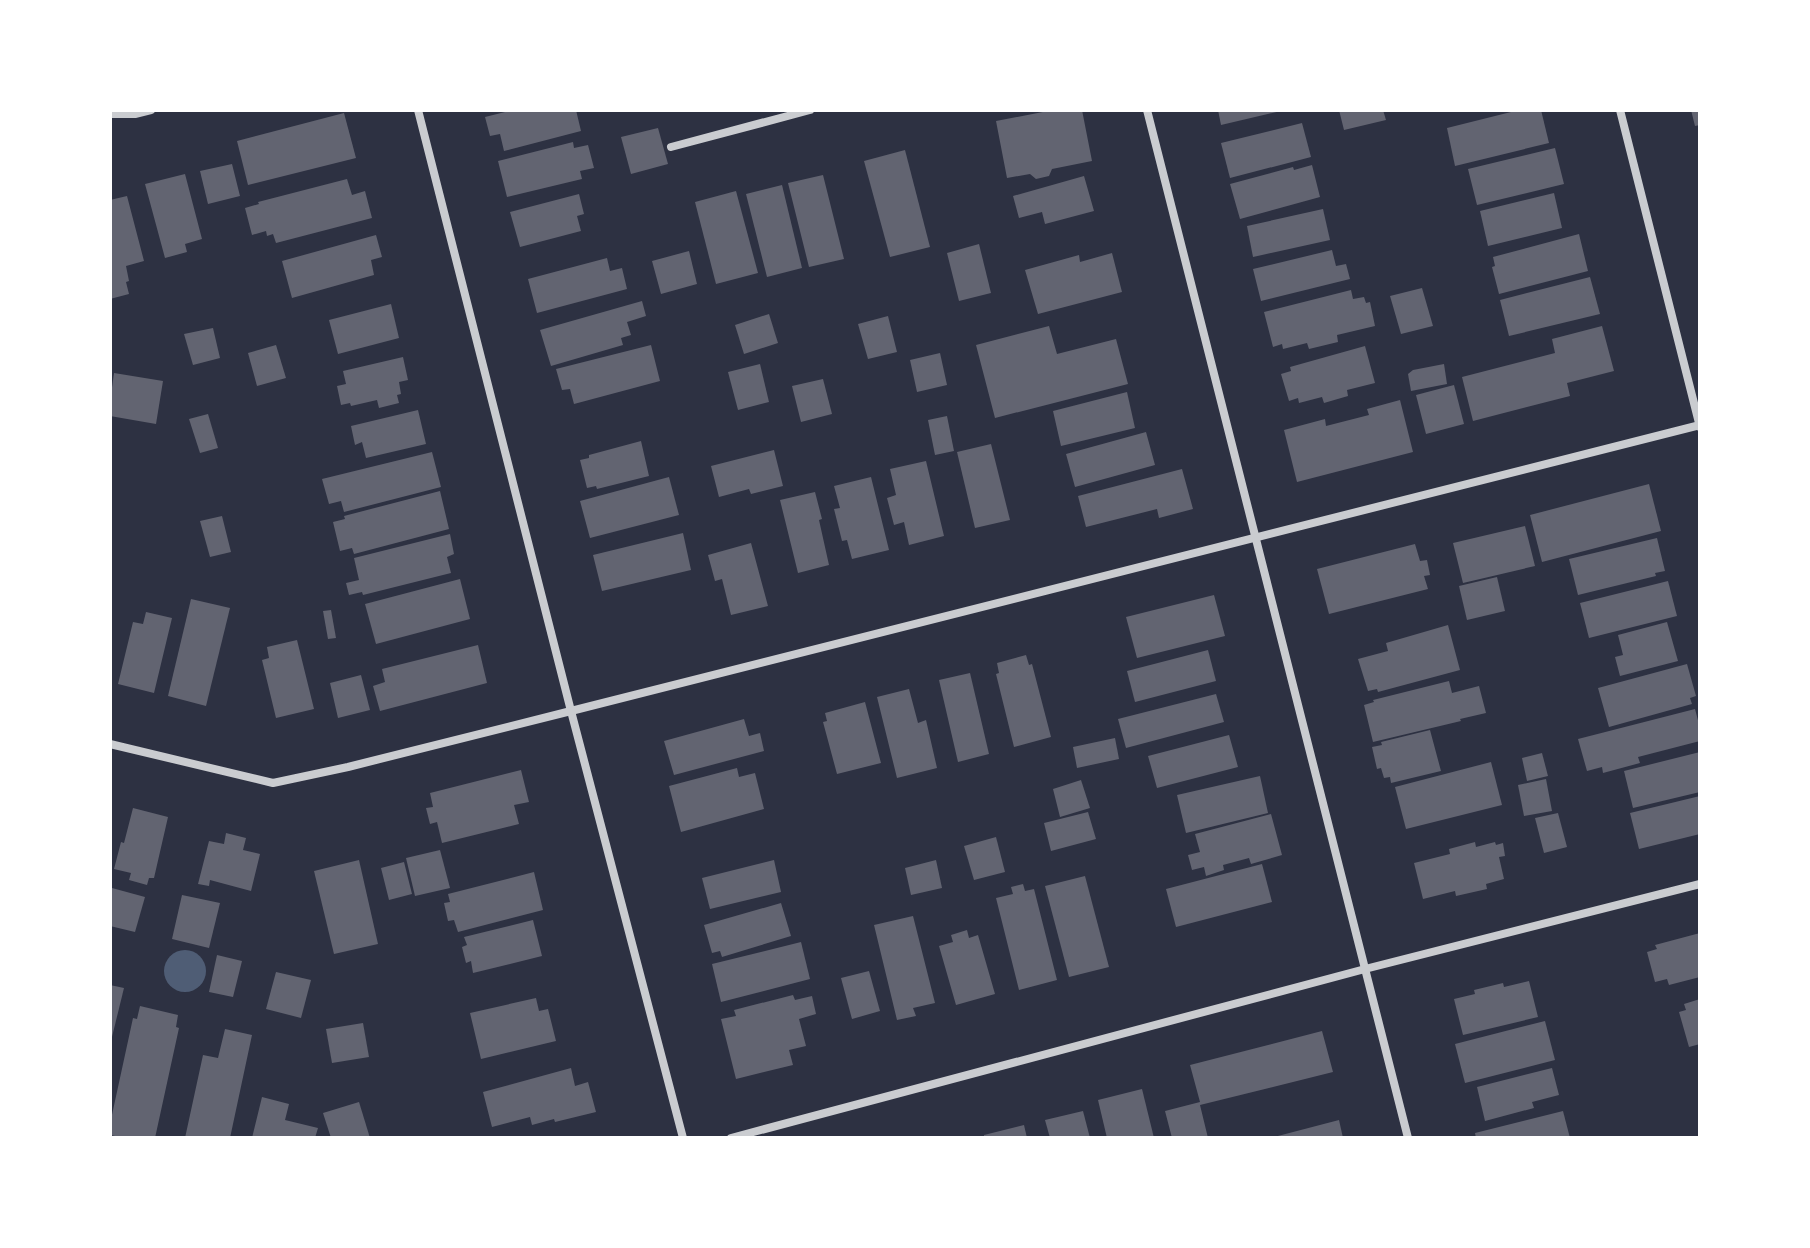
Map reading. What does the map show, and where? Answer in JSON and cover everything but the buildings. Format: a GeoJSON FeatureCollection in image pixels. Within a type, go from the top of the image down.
{"type":"FeatureCollection","features":[{"type":"Feature","properties":{"kind":"street"},"geometry":{"type":"LineString","coordinates":[[110,114],[135,114],[151,110]]}},
{"type":"Feature","properties":{"kind":"street"},"geometry":{"type":"LineString","coordinates":[[418,110],[683,1138]]}},
{"type":"Feature","properties":{"kind":"street"},"geometry":{"type":"LineString","coordinates":[[671,147],[810,110]]}},
{"type":"Feature","properties":{"kind":"street"},"geometry":{"type":"LineString","coordinates":[[1147,110],[1408,1138]]}},
{"type":"Feature","properties":{"kind":"street"},"geometry":{"type":"LineString","coordinates":[[110,744],[273,783],[348,767],[1700,426],[1620,110]]}},
{"type":"Feature","properties":{"kind":"street"},"geometry":{"type":"LineString","coordinates":[[731,1138],[1365,969],[1700,884]]}},
{"type":"Feature","properties":{"kind":"water"},"geometry":{"type":"Polygon","coordinates":[[[185,950],[200,956],[206,971],[200,986],[185,992],[170,986],[164,971],[170,956],[185,950]]]}}]}
